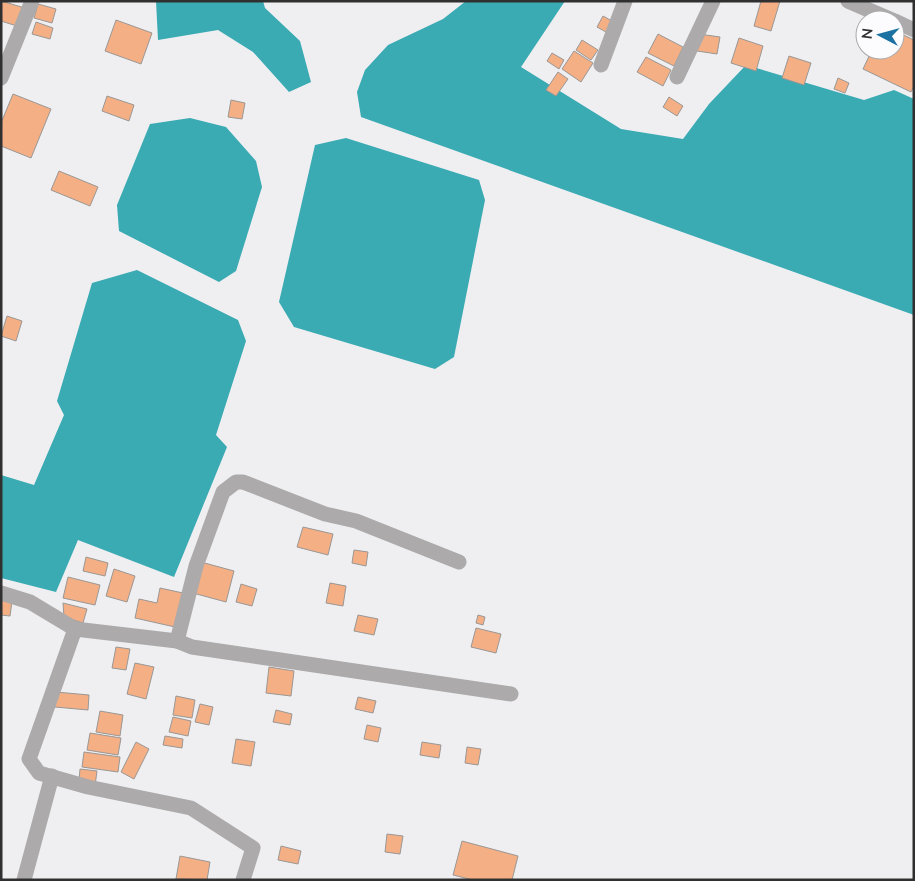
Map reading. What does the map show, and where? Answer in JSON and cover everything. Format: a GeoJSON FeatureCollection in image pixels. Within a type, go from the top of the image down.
{"type":"FeatureCollection","features":[{"type":"Feature","properties":{"kind":"street"},"geometry":{"type":"LineString","coordinates":[[1,78],[32,1]]}},
{"type":"Feature","properties":{"kind":"street"},"geometry":{"type":"LineString","coordinates":[[601,64],[625,1]]}},
{"type":"Feature","properties":{"kind":"street"},"geometry":{"type":"LineString","coordinates":[[677,77],[713,1]]}},
{"type":"Feature","properties":{"kind":"street"},"geometry":{"type":"LineString","coordinates":[[848,1],[869,10]]}},
{"type":"Feature","properties":{"kind":"street"},"geometry":{"type":"LineString","coordinates":[[176,641],[196,566],[223,492],[236,482],[243,482],[325,514],[356,521],[459,562]]}},
{"type":"Feature","properties":{"kind":"street"},"geometry":{"type":"LineString","coordinates":[[1,593],[30,602],[75,629],[176,641],[192,647],[511,694]]}},
{"type":"Feature","properties":{"kind":"street"},"geometry":{"type":"LineString","coordinates":[[75,629],[29,759],[39,773],[88,787],[191,808],[253,848],[243,880]]}},
{"type":"Feature","properties":{"kind":"street"},"geometry":{"type":"LineString","coordinates":[[24,880],[52,776]]}},
{"type":"Feature","properties":{"kind":"water"},"geometry":{"type":"Polygon","coordinates":[[[156,1],[263,1],[265,8],[300,41],[311,82],[289,92],[253,52],[218,30],[158,40],[156,1]]]}},
{"type":"Feature","properties":{"kind":"water"},"geometry":{"type":"Polygon","coordinates":[[[466,1],[565,1],[521,67],[621,129],[683,139],[709,104],[746,65],[864,100],[894,90],[914,99],[914,315],[361,117],[357,92],[365,70],[388,45],[443,19],[466,1]]]}},
{"type":"Feature","properties":{"kind":"water"},"geometry":{"type":"Polygon","coordinates":[[[190,118],[226,127],[256,161],[262,187],[236,271],[219,282],[119,231],[117,205],[150,124],[190,118]]]}},
{"type":"Feature","properties":{"kind":"water"},"geometry":{"type":"Polygon","coordinates":[[[346,138],[479,180],[485,200],[454,357],[435,369],[294,327],[279,302],[315,145],[346,138]]]}},
{"type":"Feature","properties":{"kind":"water"},"geometry":{"type":"Polygon","coordinates":[[[137,270],[238,320],[246,341],[216,435],[227,447],[174,577],[78,540],[56,592],[1,578],[1,475],[34,485],[64,415],[57,401],[92,283],[137,270]]]}},
{"type":"Feature","properties":{"kind":"building"},"geometry":{"type":"Polygon","coordinates":[[[1,1],[25,8],[20,27],[1,21],[1,1]]]}},
{"type":"Feature","properties":{"kind":"building"},"geometry":{"type":"Polygon","coordinates":[[[761,1],[780,1],[771,31],[754,26],[761,1]]]}},
{"type":"Feature","properties":{"kind":"building"},"geometry":{"type":"Polygon","coordinates":[[[38,4],[56,9],[52,23],[34,18],[38,4]]]}},
{"type":"Feature","properties":{"kind":"building"},"geometry":{"type":"Polygon","coordinates":[[[603,16],[612,21],[606,32],[597,27],[603,16]]]}},
{"type":"Feature","properties":{"kind":"building"},"geometry":{"type":"Polygon","coordinates":[[[116,20],[152,33],[141,64],[105,51],[116,20]]]}},
{"type":"Feature","properties":{"kind":"building"},"geometry":{"type":"Polygon","coordinates":[[[36,22],[53,28],[50,39],[32,34],[36,22]]]}},
{"type":"Feature","properties":{"kind":"building"},"geometry":{"type":"Polygon","coordinates":[[[658,34],[683,47],[674,66],[648,53],[658,34]]]}},
{"type":"Feature","properties":{"kind":"building"},"geometry":{"type":"Polygon","coordinates":[[[699,34],[720,37],[717,54],[697,51],[699,34]]]}},
{"type":"Feature","properties":{"kind":"building"},"geometry":{"type":"Polygon","coordinates":[[[905,36],[914,40],[914,86],[911,92],[863,69],[867,60],[905,60],[905,36]]]}},
{"type":"Feature","properties":{"kind":"building"},"geometry":{"type":"Polygon","coordinates":[[[739,38],[763,46],[756,71],[731,63],[739,38]]]}},
{"type":"Feature","properties":{"kind":"building"},"geometry":{"type":"Polygon","coordinates":[[[582,40],[598,50],[591,60],[576,50],[582,40]]]}},
{"type":"Feature","properties":{"kind":"building"},"geometry":{"type":"Polygon","coordinates":[[[574,51],[593,63],[581,82],[562,69],[574,51]]]}},
{"type":"Feature","properties":{"kind":"building"},"geometry":{"type":"Polygon","coordinates":[[[552,53],[564,60],[559,69],[547,61],[552,53]]]}},
{"type":"Feature","properties":{"kind":"building"},"geometry":{"type":"Polygon","coordinates":[[[789,56],[811,63],[804,85],[782,78],[789,56]]]}},
{"type":"Feature","properties":{"kind":"building"},"geometry":{"type":"Polygon","coordinates":[[[646,57],[671,70],[663,86],[637,72],[646,57]]]}},
{"type":"Feature","properties":{"kind":"building"},"geometry":{"type":"Polygon","coordinates":[[[558,72],[568,79],[556,96],[546,90],[558,72]]]}},
{"type":"Feature","properties":{"kind":"building"},"geometry":{"type":"Polygon","coordinates":[[[838,78],[849,83],[845,93],[834,89],[838,78]]]}},
{"type":"Feature","properties":{"kind":"building"},"geometry":{"type":"Polygon","coordinates":[[[13,94],[51,109],[31,158],[1,146],[1,123],[13,94]]]}},
{"type":"Feature","properties":{"kind":"building"},"geometry":{"type":"Polygon","coordinates":[[[107,96],[134,105],[129,121],[102,111],[107,96]]]}},
{"type":"Feature","properties":{"kind":"building"},"geometry":{"type":"Polygon","coordinates":[[[669,97],[683,106],[677,116],[663,107],[669,97]]]}},
{"type":"Feature","properties":{"kind":"building"},"geometry":{"type":"Polygon","coordinates":[[[231,100],[245,103],[242,119],[228,117],[231,100]]]}},
{"type":"Feature","properties":{"kind":"building"},"geometry":{"type":"Polygon","coordinates":[[[59,171],[98,187],[90,206],[51,190],[59,171]]]}},
{"type":"Feature","properties":{"kind":"building"},"geometry":{"type":"Polygon","coordinates":[[[7,316],[22,321],[16,341],[1,336],[7,316]]]}},
{"type":"Feature","properties":{"kind":"building"},"geometry":{"type":"Polygon","coordinates":[[[303,527],[333,534],[328,555],[297,547],[303,527]]]}},
{"type":"Feature","properties":{"kind":"building"},"geometry":{"type":"Polygon","coordinates":[[[354,550],[368,552],[366,566],[352,563],[354,550]]]}},
{"type":"Feature","properties":{"kind":"building"},"geometry":{"type":"Polygon","coordinates":[[[86,557],[108,563],[105,576],[83,571],[86,557]]]}},
{"type":"Feature","properties":{"kind":"building"},"geometry":{"type":"Polygon","coordinates":[[[201,562],[234,571],[226,602],[193,593],[201,562]]]}},
{"type":"Feature","properties":{"kind":"building"},"geometry":{"type":"Polygon","coordinates":[[[114,569],[135,576],[127,602],[106,596],[114,569]]]}},
{"type":"Feature","properties":{"kind":"building"},"geometry":{"type":"Polygon","coordinates":[[[68,577],[100,585],[95,605],[63,598],[68,577]]]}},
{"type":"Feature","properties":{"kind":"building"},"geometry":{"type":"Polygon","coordinates":[[[330,583],[346,586],[343,606],[326,603],[330,583]]]}},
{"type":"Feature","properties":{"kind":"building"},"geometry":{"type":"Polygon","coordinates":[[[241,584],[257,589],[252,606],[236,602],[241,584]]]}},
{"type":"Feature","properties":{"kind":"building"},"geometry":{"type":"Polygon","coordinates":[[[160,588],[183,593],[175,627],[135,618],[139,599],[157,603],[160,588]]]}},
{"type":"Feature","properties":{"kind":"building"},"geometry":{"type":"Polygon","coordinates":[[[1,600],[12,601],[10,616],[1,615],[1,600]]]}},
{"type":"Feature","properties":{"kind":"building"},"geometry":{"type":"Polygon","coordinates":[[[63,603],[87,609],[83,623],[64,617],[63,603]]]}},
{"type":"Feature","properties":{"kind":"building"},"geometry":{"type":"Polygon","coordinates":[[[358,615],[378,619],[374,635],[354,631],[358,615]]]}},
{"type":"Feature","properties":{"kind":"building"},"geometry":{"type":"Polygon","coordinates":[[[478,615],[485,617],[483,625],[476,623],[478,615]]]}},
{"type":"Feature","properties":{"kind":"building"},"geometry":{"type":"Polygon","coordinates":[[[476,628],[501,634],[496,653],[471,647],[476,628]]]}},
{"type":"Feature","properties":{"kind":"building"},"geometry":{"type":"Polygon","coordinates":[[[116,647],[130,649],[126,670],[112,668],[116,647]]]}},
{"type":"Feature","properties":{"kind":"building"},"geometry":{"type":"Polygon","coordinates":[[[135,663],[154,667],[146,699],[127,694],[135,663]]]}},
{"type":"Feature","properties":{"kind":"building"},"geometry":{"type":"Polygon","coordinates":[[[269,667],[294,671],[291,696],[266,693],[269,667]]]}},
{"type":"Feature","properties":{"kind":"building"},"geometry":{"type":"Polygon","coordinates":[[[56,692],[89,695],[88,710],[55,707],[56,692]]]}},
{"type":"Feature","properties":{"kind":"building"},"geometry":{"type":"Polygon","coordinates":[[[176,696],[195,700],[192,718],[173,715],[176,696]]]}},
{"type":"Feature","properties":{"kind":"building"},"geometry":{"type":"Polygon","coordinates":[[[358,697],[376,701],[373,713],[355,709],[358,697]]]}},
{"type":"Feature","properties":{"kind":"building"},"geometry":{"type":"Polygon","coordinates":[[[200,704],[213,707],[209,725],[195,722],[200,704]]]}},
{"type":"Feature","properties":{"kind":"building"},"geometry":{"type":"Polygon","coordinates":[[[276,710],[292,714],[290,725],[273,722],[276,710]]]}},
{"type":"Feature","properties":{"kind":"building"},"geometry":{"type":"Polygon","coordinates":[[[100,711],[123,715],[120,736],[96,732],[100,711]]]}},
{"type":"Feature","properties":{"kind":"building"},"geometry":{"type":"Polygon","coordinates":[[[173,717],[191,721],[188,736],[169,732],[173,717]]]}},
{"type":"Feature","properties":{"kind":"building"},"geometry":{"type":"Polygon","coordinates":[[[367,725],[381,728],[378,742],[364,739],[367,725]]]}},
{"type":"Feature","properties":{"kind":"building"},"geometry":{"type":"Polygon","coordinates":[[[90,733],[121,738],[118,755],[87,750],[90,733]]]}},
{"type":"Feature","properties":{"kind":"building"},"geometry":{"type":"Polygon","coordinates":[[[165,736],[183,739],[182,748],[163,745],[165,736]]]}},
{"type":"Feature","properties":{"kind":"building"},"geometry":{"type":"Polygon","coordinates":[[[236,739],[255,742],[251,766],[232,763],[236,739]]]}},
{"type":"Feature","properties":{"kind":"building"},"geometry":{"type":"Polygon","coordinates":[[[136,742],[149,749],[134,779],[121,772],[136,742]]]}},
{"type":"Feature","properties":{"kind":"building"},"geometry":{"type":"Polygon","coordinates":[[[422,742],[441,745],[439,758],[420,755],[422,742]]]}},
{"type":"Feature","properties":{"kind":"building"},"geometry":{"type":"Polygon","coordinates":[[[467,747],[481,749],[478,765],[465,763],[467,747]]]}},
{"type":"Feature","properties":{"kind":"building"},"geometry":{"type":"Polygon","coordinates":[[[84,752],[120,757],[118,772],[82,767],[84,752]]]}},
{"type":"Feature","properties":{"kind":"building"},"geometry":{"type":"Polygon","coordinates":[[[80,769],[97,771],[95,786],[79,781],[80,769]]]}},
{"type":"Feature","properties":{"kind":"building"},"geometry":{"type":"Polygon","coordinates":[[[387,834],[403,836],[400,854],[385,852],[387,834]]]}},
{"type":"Feature","properties":{"kind":"building"},"geometry":{"type":"Polygon","coordinates":[[[462,841],[518,856],[512,880],[473,880],[453,875],[462,841]]]}},
{"type":"Feature","properties":{"kind":"building"},"geometry":{"type":"Polygon","coordinates":[[[281,846],[301,851],[298,864],[278,860],[281,846]]]}},
{"type":"Feature","properties":{"kind":"building"},"geometry":{"type":"Polygon","coordinates":[[[180,856],[210,862],[207,880],[176,879],[180,856]]]}}]}
